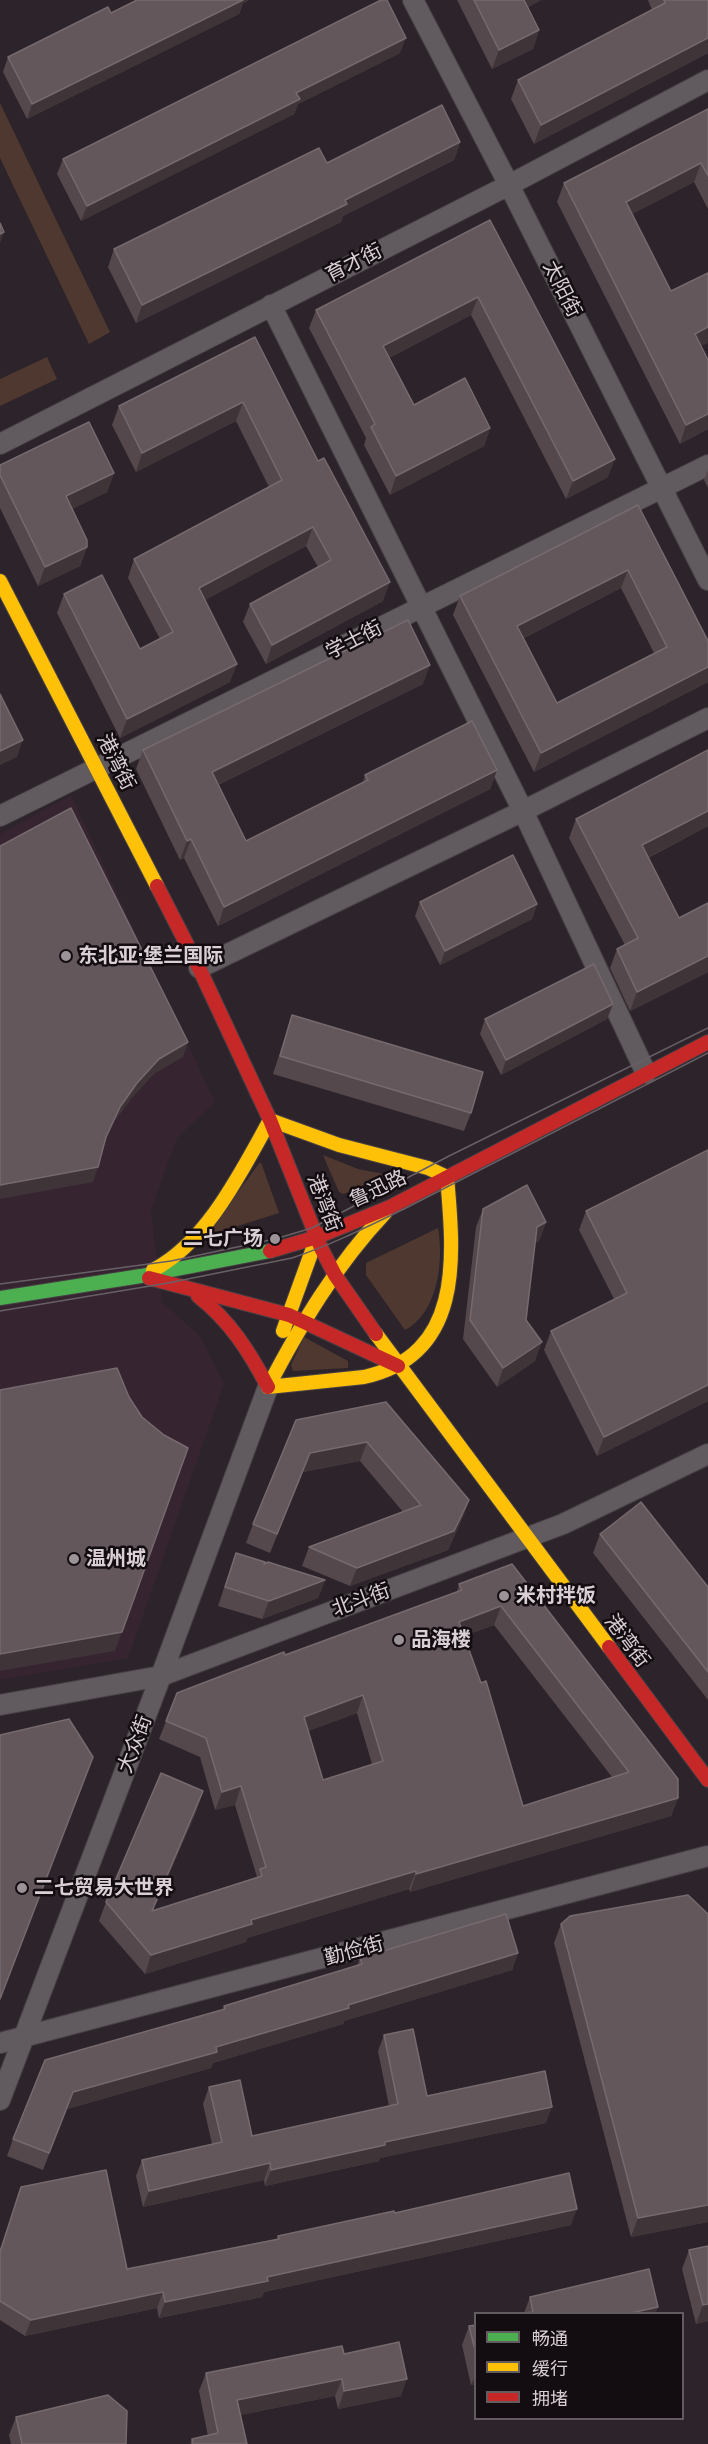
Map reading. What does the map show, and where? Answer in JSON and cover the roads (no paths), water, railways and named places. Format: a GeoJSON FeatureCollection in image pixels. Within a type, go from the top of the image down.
{"type":"FeatureCollection","features":[{"type":"Feature","properties":{"kind":"main road","name":"港湾街"},"geometry":{"type":"LineString","coordinates":[[0,581],[199,968],[270,1120],[317,1237],[335,1275],[398,1366],[708,1780]]}},
{"type":"Feature","properties":{"kind":"main road","name":"鲁迅路"},"geometry":{"type":"LineString","coordinates":[[0,1298],[141,1276],[283,1248],[317,1237],[390,1207],[708,1042]]}},
{"type":"Feature","properties":{"kind":"main road"},"geometry":{"type":"LineString","coordinates":[[141,1276],[171,1261],[193,1238],[212,1214],[270,1120],[339,1145],[428,1168],[447,1177],[453,1246],[449,1284],[442,1314],[434,1332],[420,1350],[398,1366],[356,1378],[268,1387]]}},
{"type":"Feature","properties":{"kind":"main road"},"geometry":{"type":"LineString","coordinates":[[268,1387],[304,1321],[335,1275],[362,1237],[390,1207]]}},
{"type":"Feature","properties":{"kind":"main road"},"geometry":{"type":"LineString","coordinates":[[268,1387],[278,1347],[317,1237]]}},
{"type":"Feature","properties":{"kind":"main road"},"geometry":{"type":"LineString","coordinates":[[141,1276],[289,1315],[398,1366]]}},
{"type":"Feature","properties":{"kind":"main road"},"geometry":{"type":"LineString","coordinates":[[187,1288],[217,1309],[230,1322],[268,1387]]}},
{"type":"Feature","properties":{"kind":"street","name":"太阳街"},"geometry":{"type":"LineString","coordinates":[[413,0],[509,184],[708,580]]}},
{"type":"Feature","properties":{"kind":"street","name":"育才街"},"geometry":{"type":"LineString","coordinates":[[0,444],[708,80]]}},
{"type":"Feature","properties":{"kind":"street"},"geometry":{"type":"LineString","coordinates":[[271,305],[523,811],[646,1073]]}},
{"type":"Feature","properties":{"kind":"street","name":"学士街"},"geometry":{"type":"LineString","coordinates":[[0,816],[708,465]]}},
{"type":"Feature","properties":{"kind":"street"},"geometry":{"type":"LineString","coordinates":[[199,968],[523,811],[708,718]]}},
{"type":"Feature","properties":{"kind":"street","name":"大众街"},"geometry":{"type":"LineString","coordinates":[[0,2100],[268,1387]]}},
{"type":"Feature","properties":{"kind":"street","name":"北斗街"},"geometry":{"type":"LineString","coordinates":[[0,1705],[161,1676],[563,1524],[708,1454]]}},
{"type":"Feature","properties":{"kind":"street","name":"勤俭街"},"geometry":{"type":"LineString","coordinates":[[0,2043],[708,1856]]}},
{"type":"Feature","properties":{"kind":"tram line"},"geometry":{"type":"LineString","coordinates":[[0,1284],[171,1261],[275,1239],[312,1228],[449,1156],[708,1028]]}},
{"type":"Feature","properties":{"kind":"tram line"},"geometry":{"type":"LineString","coordinates":[[0,1311],[168,1283],[292,1258],[306,1253],[404,1209],[708,1053]]}},
{"type":"Feature","properties":{"kind":"place","name":"东北亚·堡兰国际"},"geometry":{"type":"Point","coordinates":[66,956]}},
{"type":"Feature","properties":{"kind":"place","name":"二七广场"},"geometry":{"type":"Point","coordinates":[275,1239]}},
{"type":"Feature","properties":{"kind":"place","name":"温州城"},"geometry":{"type":"Point","coordinates":[74,1559]}},
{"type":"Feature","properties":{"kind":"place","name":"米村拌饭"},"geometry":{"type":"Point","coordinates":[504,1596]}},
{"type":"Feature","properties":{"kind":"place","name":"品海楼"},"geometry":{"type":"Point","coordinates":[399,1640]}},
{"type":"Feature","properties":{"kind":"place","name":"二七贸易大世界"},"geometry":{"type":"Point","coordinates":[22,1888]}}]}
